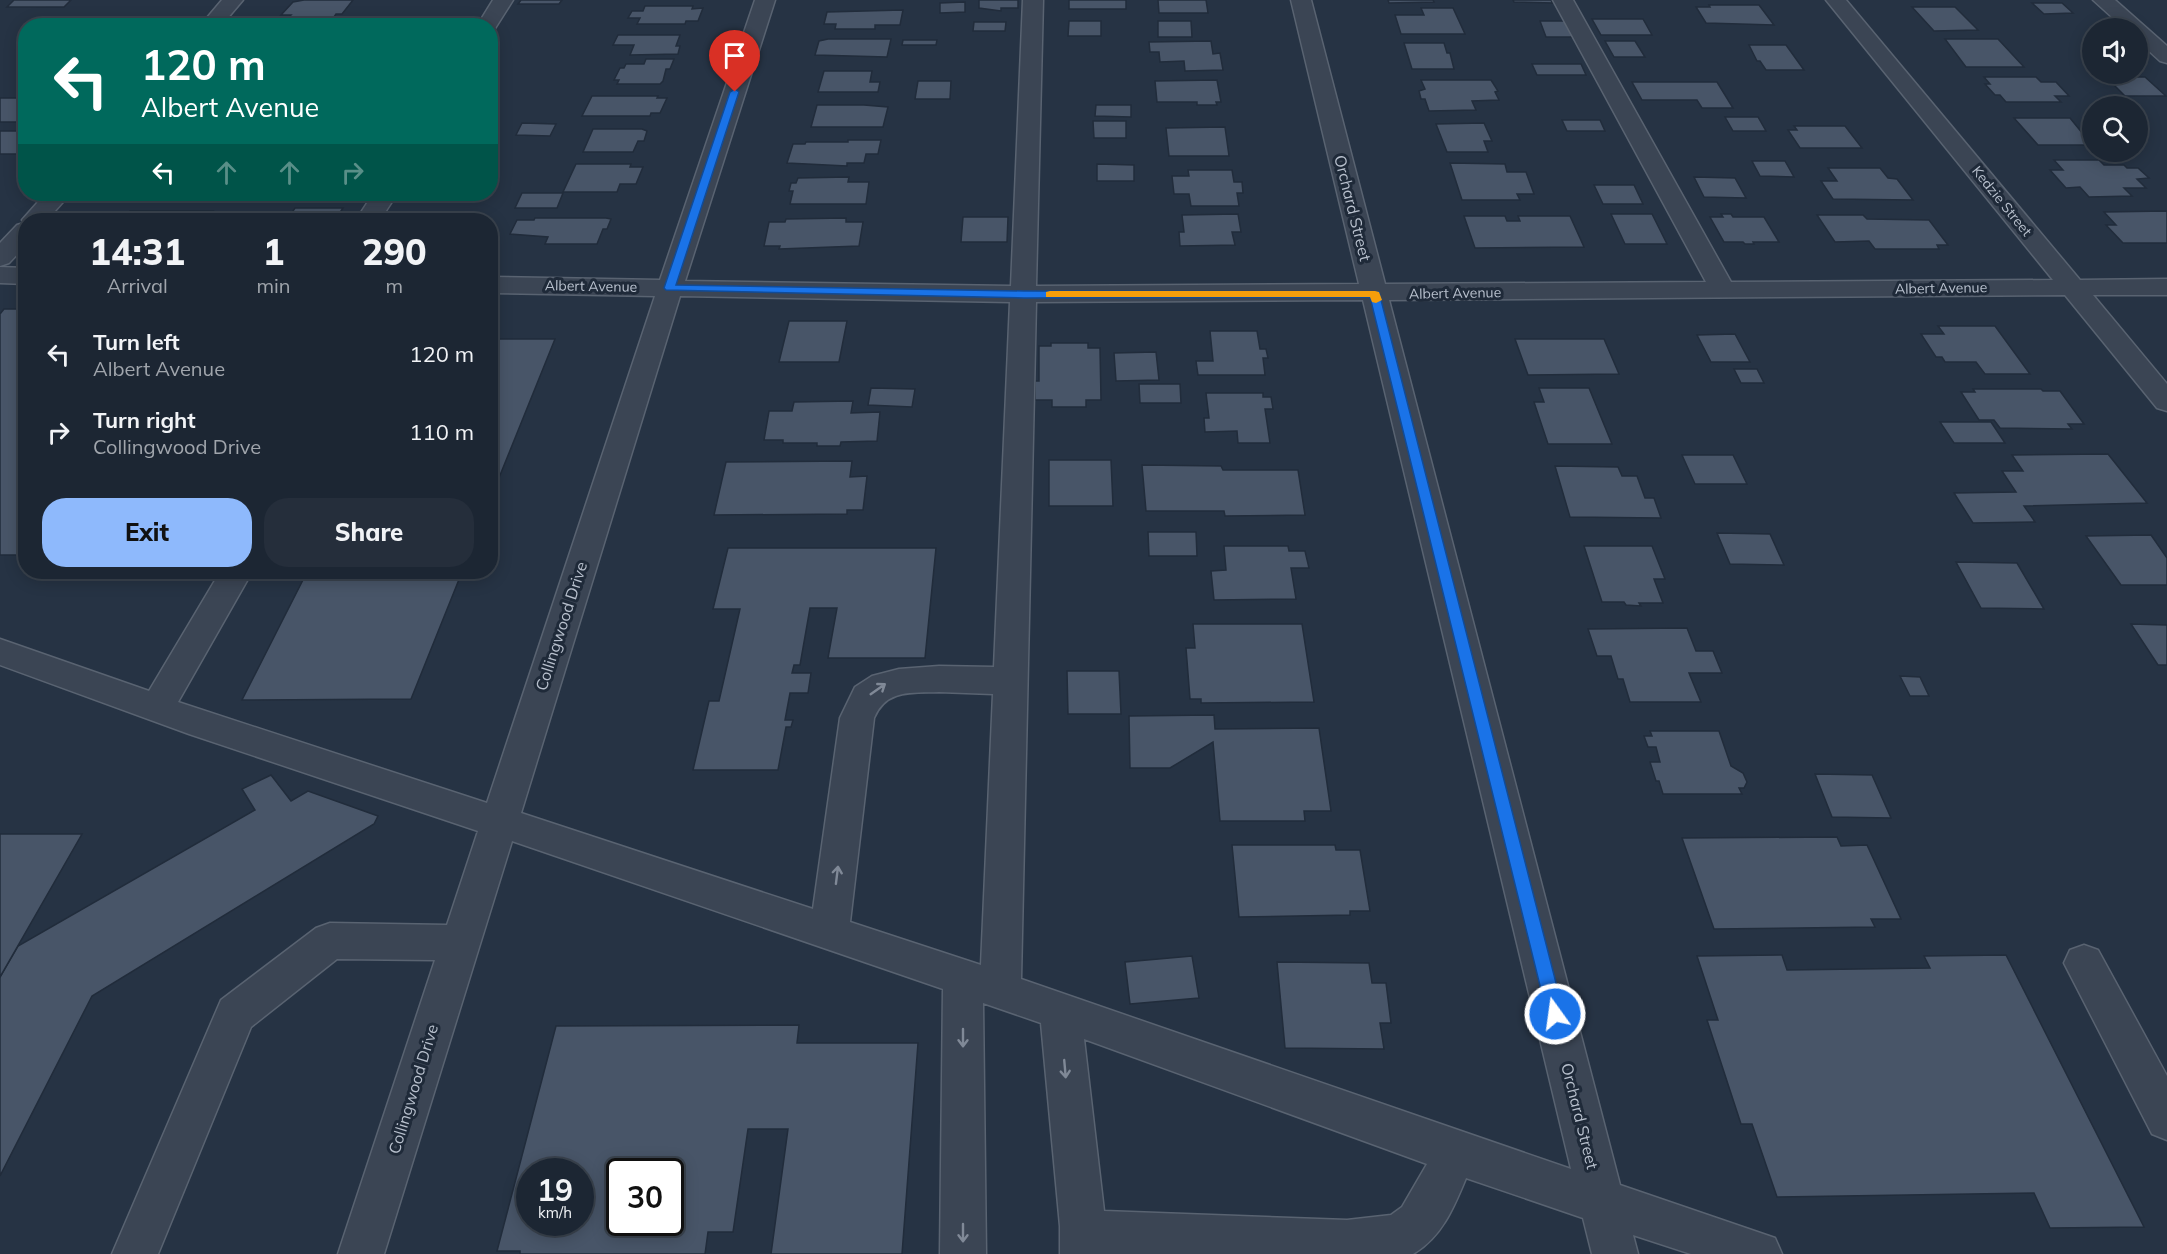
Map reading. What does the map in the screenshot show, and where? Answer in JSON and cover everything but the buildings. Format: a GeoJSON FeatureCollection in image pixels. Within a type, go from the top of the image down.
{"type":"FeatureCollection","features":[{"type":"Feature","properties":{"kind":"street"},"geometry":{"type":"LineString","coordinates":[[217,18],[233,0]]}},
{"type":"Feature","properties":{"kind":"street"},"geometry":{"type":"LineString","coordinates":[[493,18],[503,0]]}},
{"type":"Feature","properties":{"kind":"street","name":"Collingwood Drive"},"geometry":{"type":"LineString","coordinates":[[361,1254],[669,288],[765,0]]}},
{"type":"Feature","properties":{"kind":"street"},"geometry":{"type":"LineString","coordinates":[[963,1254],[982,985],[1011,681],[1033,0]]}},
{"type":"Feature","properties":{"kind":"street","name":"Orchard Street"},"geometry":{"type":"LineString","coordinates":[[1301,0],[1615,1254]]}},
{"type":"Feature","properties":{"kind":"street"},"geometry":{"type":"LineString","coordinates":[[1563,0],[1723,290]]}},
{"type":"Feature","properties":{"kind":"street","name":"Kedzie Street"},"geometry":{"type":"LineString","coordinates":[[1836,0],[2167,402]]}},
{"type":"Feature","properties":{"kind":"street"},"geometry":{"type":"LineString","coordinates":[[2103,0],[2123,18]]}},
{"type":"Feature","properties":{"kind":"street"},"geometry":{"type":"LineString","coordinates":[[2148,40],[2167,57]]}},
{"type":"Feature","properties":{"kind":"street"},"geometry":{"type":"LineString","coordinates":[[40,213],[52,201]]}},
{"type":"Feature","properties":{"kind":"street"},"geometry":{"type":"LineString","coordinates":[[0,258],[18,239]]}},
{"type":"Feature","properties":{"kind":"street"},"geometry":{"type":"LineString","coordinates":[[0,275],[18,276]]}},
{"type":"Feature","properties":{"kind":"street","name":"Albert Avenue"},"geometry":{"type":"LineString","coordinates":[[498,285],[1024,294],[1375,294],[2167,287]]}},
{"type":"Feature","properties":{"kind":"street"},"geometry":{"type":"LineString","coordinates":[[158,708],[232,579]]}},
{"type":"Feature","properties":{"kind":"street"},"geometry":{"type":"LineString","coordinates":[[0,652],[443,805],[499,821],[1060,1011],[1454,1152],[1759,1254]]}},
{"type":"Feature","properties":{"kind":"street"},"geometry":{"type":"LineString","coordinates":[[829,933],[857,718],[862,703],[873,691],[887,683],[1011,681]]}},
{"type":"Feature","properties":{"kind":"street"},"geometry":{"type":"LineString","coordinates":[[135,1254],[236,1014],[330,941],[459,943]]}},
{"type":"Feature","properties":{"kind":"street"},"geometry":{"type":"LineString","coordinates":[[2084,963],[2167,1119]]}},
{"type":"Feature","properties":{"kind":"street"},"geometry":{"type":"LineString","coordinates":[[1060,1011],[1083,1244],[1347,1243],[1399,1238],[1418,1223],[1438,1191],[1454,1152]]}},
{"type":"Feature","properties":{"kind":"slow traffic"},"geometry":{"type":"LineString","coordinates":[[1050,294],[1375,294],[1376,300]]}},
{"type":"Feature","properties":{"kind":"route"},"geometry":{"type":"LineString","coordinates":[[735,92],[669,288],[1024,294],[1375,294],[1555,1014]]}}]}
